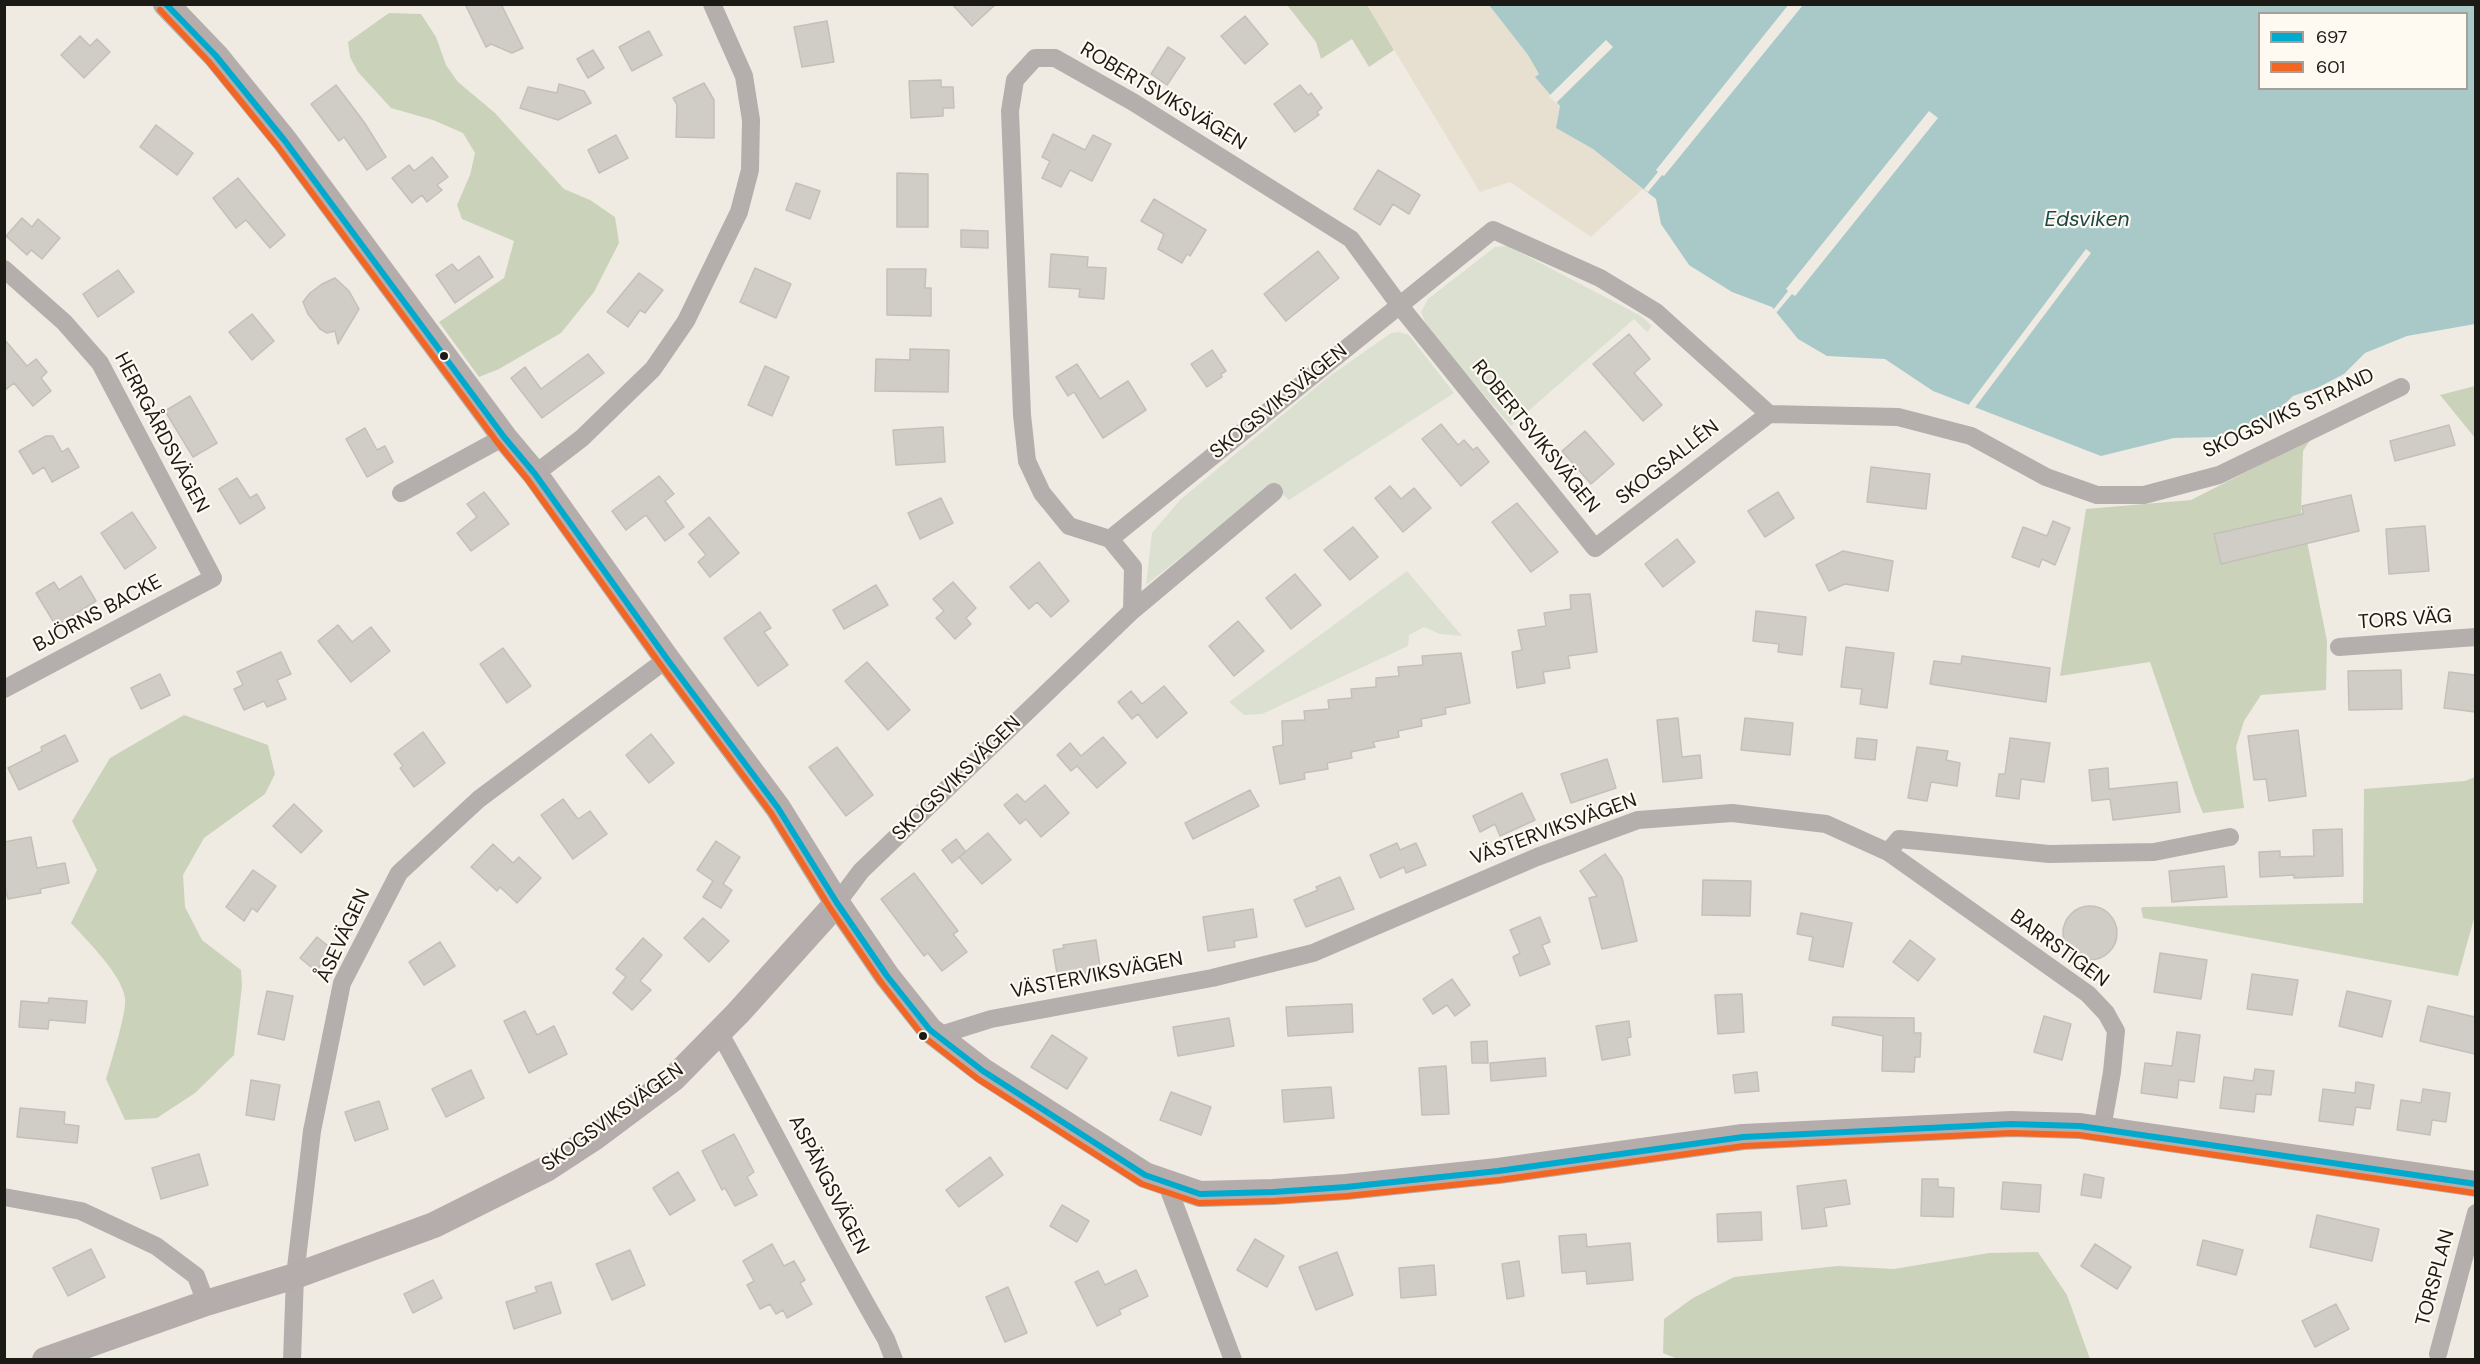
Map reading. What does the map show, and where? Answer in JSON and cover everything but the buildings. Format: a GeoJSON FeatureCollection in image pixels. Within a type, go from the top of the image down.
{"type":"FeatureCollection","features":[{"type":"Feature","properties":{"kind":"street"},"geometry":{"type":"LineString","coordinates":[[165,4],[216,56],[285,141],[504,437],[535,474],[667,659],[778,808],[837,903],[887,976],[930,1030],[982,1071],[1145,1175],[1200,1194],[1273,1192],[1346,1187],[1498,1171],[1743,1137],[2011,1124],[2103,1129],[2475,1184]]}},
{"type":"Feature","properties":{"kind":"street"},"geometry":{"type":"LineString","coordinates":[[535,474],[582,438],[652,369],[686,321],[739,212],[750,170],[751,120],[744,76],[712,4]]}},
{"type":"Feature","properties":{"kind":"street","name":"ROBERTSVIKSVÄGEN"},"geometry":{"type":"LineString","coordinates":[[1110,538],[1069,526],[1042,493],[1027,461],[1022,415],[1010,111],[1015,80],[1035,58],[1055,58],[1133,102],[1351,239],[1400,306],[1595,548]]}},
{"type":"Feature","properties":{"kind":"street"},"geometry":{"type":"LineString","coordinates":[[1400,306],[1493,230],[1600,278],[1656,312],[1769,414]]}},
{"type":"Feature","properties":{"kind":"street","name":"HERRGÅRDSVÄGEN"},"geometry":{"type":"LineString","coordinates":[[4,269],[64,322],[100,363],[213,578]]}},
{"type":"Feature","properties":{"kind":"street","name":"SKOGSVIKSVÄGEN"},"geometry":{"type":"LineString","coordinates":[[1110,538],[1400,306]]}},
{"type":"Feature","properties":{"kind":"street","name":"SKOGSVIKS STRAND"},"geometry":{"type":"LineString","coordinates":[[1769,414],[1898,417],[1971,436],[2046,477],[2097,495],[2144,495],[2219,475],[2401,387]]}},
{"type":"Feature","properties":{"kind":"street","name":"SKOGSALLÉN"},"geometry":{"type":"LineString","coordinates":[[1595,548],[1769,414]]}},
{"type":"Feature","properties":{"kind":"street"},"geometry":{"type":"LineString","coordinates":[[401,492],[504,437]]}},
{"type":"Feature","properties":{"kind":"street","name":"SKOGSVIKSVÄGEN"},"geometry":{"type":"LineString","coordinates":[[45,1359],[206,1303],[296,1275],[434,1225],[546,1169],[595,1137],[674,1078],[720,1032],[837,903],[861,872],[1132,611],[1274,492]]}},
{"type":"Feature","properties":{"kind":"street"},"geometry":{"type":"LineString","coordinates":[[1110,538],[1133,567],[1132,611]]}},
{"type":"Feature","properties":{"kind":"street","name":"BJÖRNS BACKE"},"geometry":{"type":"LineString","coordinates":[[4,689],[213,578]]}},
{"type":"Feature","properties":{"kind":"street","name":"TORS VÄG"},"geometry":{"type":"LineString","coordinates":[[2338,648],[2475,638]]}},
{"type":"Feature","properties":{"kind":"street","name":"ÅSEVÄGEN"},"geometry":{"type":"LineString","coordinates":[[292,1359],[296,1275],[312,1131],[342,983],[399,873],[479,799],[667,659]]}},
{"type":"Feature","properties":{"kind":"street","name":"VÄSTERVIKSVÄGEN"},"geometry":{"type":"LineString","coordinates":[[938,1036],[991,1019],[1212,978],[1313,954],[1537,857],[1638,820],[1732,813],[1827,824],[1888,852]]}},
{"type":"Feature","properties":{"kind":"street"},"geometry":{"type":"LineString","coordinates":[[1888,852],[1899,839],[2049,854],[2154,852],[2230,837]]}},
{"type":"Feature","properties":{"kind":"street","name":"BARRSTIGEN"},"geometry":{"type":"LineString","coordinates":[[1888,852],[2088,994],[2106,1013],[2116,1031],[2103,1129]]}},
{"type":"Feature","properties":{"kind":"street","name":"ASPÄNGSVÄGEN"},"geometry":{"type":"LineString","coordinates":[[720,1032],[767,1116],[808,1200],[886,1338],[894,1359]]}},
{"type":"Feature","properties":{"kind":"street"},"geometry":{"type":"LineString","coordinates":[[1166,1182],[1233,1359]]}},
{"type":"Feature","properties":{"kind":"street"},"geometry":{"type":"LineString","coordinates":[[4,1197],[81,1211],[156,1246],[196,1276],[206,1303]]}},
{"type":"Feature","properties":{"kind":"street","name":"TORSPLAN"},"geometry":{"type":"LineString","coordinates":[[2436,1358],[2475,1213]]}},
{"type":"Feature","properties":{"kind":"shaded area"},"geometry":{"type":"Polygon","coordinates":[[[1367,5],[1489,5],[1528,55],[1539,74],[1536,77],[1560,106],[1556,128],[1593,149],[1644,188],[1591,237],[1510,182],[1480,192],[1367,5]]]}},
{"type":"Feature","properties":{"kind":"green space"},"geometry":{"type":"Polygon","coordinates":[[[1287,5],[1367,5],[1394,50],[1369,67],[1352,39],[1321,59],[1316,42],[1287,5]]]}},
{"type":"Feature","properties":{"kind":"green space"},"geometry":{"type":"Polygon","coordinates":[[[389,13],[421,14],[436,37],[446,65],[458,82],[495,113],[564,189],[590,200],[615,217],[619,243],[594,292],[561,333],[499,369],[479,377],[439,322],[504,278],[514,241],[462,219],[457,205],[470,175],[475,153],[463,133],[433,120],[391,108],[358,72],[350,57],[348,42],[389,13]]]}},
{"type":"Feature","properties":{"kind":"green space"},"geometry":{"type":"Polygon","coordinates":[[[1508,246],[1641,316],[1652,326],[1647,332],[1634,319],[1511,426],[1429,331],[1421,312],[1428,299],[1495,247],[1508,246]]]}},
{"type":"Feature","properties":{"kind":"green space"},"geometry":{"type":"Polygon","coordinates":[[[1399,332],[1409,335],[1454,393],[1289,500],[1272,485],[1146,585],[1152,533],[1180,500],[1327,378],[1391,333],[1399,332]]]}},
{"type":"Feature","properties":{"kind":"green space"},"geometry":{"type":"Polygon","coordinates":[[[2476,386],[2475,438],[2440,395],[2476,386]]]}},
{"type":"Feature","properties":{"kind":"green space"},"geometry":{"type":"Polygon","coordinates":[[[2311,439],[2303,451],[2301,511],[2327,641],[2326,690],[2261,695],[2244,721],[2236,747],[2244,808],[2203,813],[2150,662],[2060,676],[2086,509],[2191,500],[2311,439]]]}},
{"type":"Feature","properties":{"kind":"green space"},"geometry":{"type":"Polygon","coordinates":[[[1407,571],[1462,636],[1440,634],[1424,627],[1409,635],[1408,646],[1262,714],[1244,715],[1229,702],[1407,571]]]}},
{"type":"Feature","properties":{"kind":"green space"},"geometry":{"type":"Polygon","coordinates":[[[184,715],[268,745],[275,774],[265,794],[204,838],[183,875],[185,907],[202,940],[241,970],[242,986],[234,1055],[195,1093],[157,1118],[125,1120],[106,1079],[121,1025],[125,998],[110,968],[71,923],[97,870],[72,821],[110,758],[184,715]]]}},
{"type":"Feature","properties":{"kind":"green space"},"geometry":{"type":"Polygon","coordinates":[[[2475,777],[2475,915],[2458,976],[2143,918],[2141,908],[2144,907],[2363,903],[2364,789],[2465,781],[2475,777]]]}},
{"type":"Feature","properties":{"kind":"green space"},"geometry":{"type":"Polygon","coordinates":[[[2038,1252],[2067,1295],[2090,1359],[1680,1360],[1663,1353],[1664,1319],[1693,1298],[1734,1277],[1838,1266],[1894,1269],[1989,1253],[2038,1252]]]}},
{"type":"Feature","properties":{"kind":"water","name":"Edsviken"},"geometry":{"type":"Polygon","coordinates":[[[1489,5],[2475,5],[2475,324],[2407,336],[2365,353],[2344,374],[2317,388],[2293,396],[2268,420],[2218,437],[2174,438],[2101,456],[1933,391],[1885,359],[1827,356],[1798,339],[1772,307],[1732,292],[1689,265],[1661,224],[1656,199],[1593,149],[1556,128],[1560,106],[1535,77],[1539,74],[1528,55],[1489,5]]]}},
{"type":"Feature","properties":{"kind":"pier"},"geometry":{"type":"Polygon","coordinates":[[[1789,4],[1803,5],[1664,176],[1662,175],[1648,192],[1644,189],[1658,172],[1656,170],[1789,4]]]}},
{"type":"Feature","properties":{"kind":"pier"},"geometry":{"type":"Polygon","coordinates":[[[1606,40],[1613,47],[1556,103],[1549,96],[1606,40]]]}},
{"type":"Feature","properties":{"kind":"pier"},"geometry":{"type":"Polygon","coordinates":[[[1929,111],[1938,118],[1795,296],[1792,294],[1776,313],[1773,310],[1788,291],[1786,289],[1929,111]]]}},
{"type":"Feature","properties":{"kind":"pier"},"geometry":{"type":"Polygon","coordinates":[[[2086,249],[2091,253],[1973,410],[1967,407],[2086,249]]]}},
{"type":"Feature","properties":{"kind":"transit line","name":"697"},"geometry":{"type":"LineString","coordinates":[[166,4],[216,56],[285,141],[504,437],[535,474],[667,659],[778,808],[837,903],[887,976],[930,1030],[983,1071],[1145,1175],[1200,1194],[1273,1192],[1346,1187],[1498,1171],[1743,1137],[2011,1124],[2080,1126],[2476,1184]]}},
{"type":"Feature","properties":{"kind":"transit line","name":"601"},"geometry":{"type":"LineString","coordinates":[[160,10],[209,62],[278,147],[497,442],[528,480],[660,664],[771,813],[830,908],[880,981],[923,1036],[978,1079],[1142,1184],[1199,1203],[1274,1201],[1347,1196],[1499,1180],[1744,1146],[2011,1133],[2079,1135],[2475,1193]]}}]}
